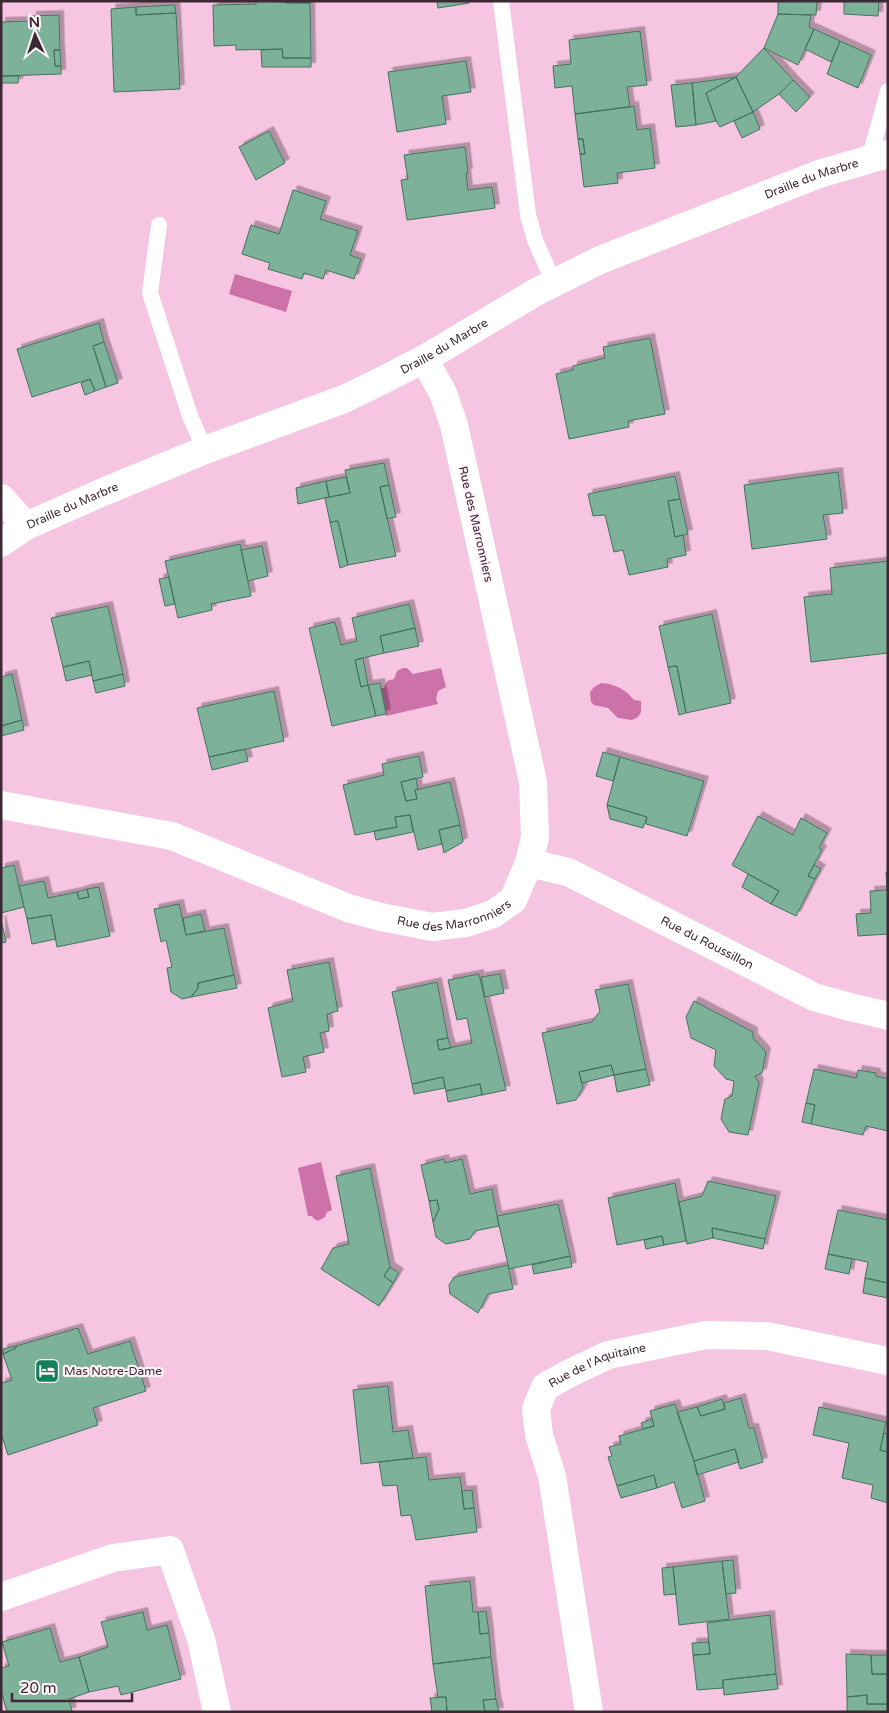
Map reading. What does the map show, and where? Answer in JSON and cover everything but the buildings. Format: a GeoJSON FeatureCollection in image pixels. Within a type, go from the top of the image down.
{"type":"FeatureCollection","features":[{"type":"Feature","properties":{"kind":"street","name":"Draille du Marbre"},"geometry":{"type":"LineString","coordinates":[[1,543],[26,526],[204,450],[344,399],[424,360],[536,292],[600,260],[819,174],[878,157]]}},
{"type":"Feature","properties":{"kind":"street","name":"Rue des Marronniers"},"geometry":{"type":"LineString","coordinates":[[1,805],[172,836],[348,908],[432,927],[466,923],[493,914],[513,900],[529,863],[534,837],[533,782],[454,425],[442,393],[424,360]]}},
{"type":"Feature","properties":{"kind":"street"},"geometry":{"type":"LineString","coordinates":[[1,498],[26,526]]}},
{"type":"Feature","properties":{"kind":"street","name":"Rue du Roussillon"},"geometry":{"type":"LineString","coordinates":[[529,863],[568,872],[814,997],[888,1016]]}},
{"type":"Feature","properties":{"kind":"street","name":"Rue de l'Aquitaine"},"geometry":{"type":"LineString","coordinates":[[589,1712],[552,1476],[539,1435],[536,1409],[546,1387],[608,1355],[706,1335],[767,1336],[888,1360]]}},
{"type":"Feature","properties":{"kind":"street"},"geometry":{"type":"LineString","coordinates":[[1,1597],[113,1558],[170,1550],[201,1639],[217,1712]]}},
{"type":"Feature","properties":{"kind":"lane"},"geometry":{"type":"LineString","coordinates":[[501,1],[528,215],[535,240],[554,283]]}},
{"type":"Feature","properties":{"kind":"lane"},"geometry":{"type":"LineString","coordinates":[[878,157],[888,92]]}},
{"type":"Feature","properties":{"kind":"lane"},"geometry":{"type":"LineString","coordinates":[[159,225],[150,293],[190,416],[204,450]]}},
{"type":"Feature","properties":{"kind":"shaded area"},"geometry":{"type":"Polygon","coordinates":[[[235,274],[292,291],[286,312],[229,294],[235,274]]]}},
{"type":"Feature","properties":{"kind":"shaded area"},"geometry":{"type":"Polygon","coordinates":[[[407,668],[413,674],[441,668],[446,687],[438,691],[436,699],[438,704],[386,716],[380,688],[384,688],[387,681],[394,679],[397,671],[407,668]]]}},
{"type":"Feature","properties":{"kind":"shaded area"},"geometry":{"type":"Polygon","coordinates":[[[601,683],[619,688],[634,700],[641,701],[641,712],[638,717],[632,720],[618,718],[608,708],[594,705],[591,702],[590,692],[601,683]]]}},
{"type":"Feature","properties":{"kind":"shaded area"},"geometry":{"type":"Polygon","coordinates":[[[321,1162],[332,1210],[327,1212],[325,1217],[318,1221],[312,1216],[308,1216],[298,1168],[321,1162]]]}},
{"type":"Feature","properties":{"kind":"place","name":"Mas Notre-Dame"},"geometry":{"type":"Point","coordinates":[47,1371]}}]}
